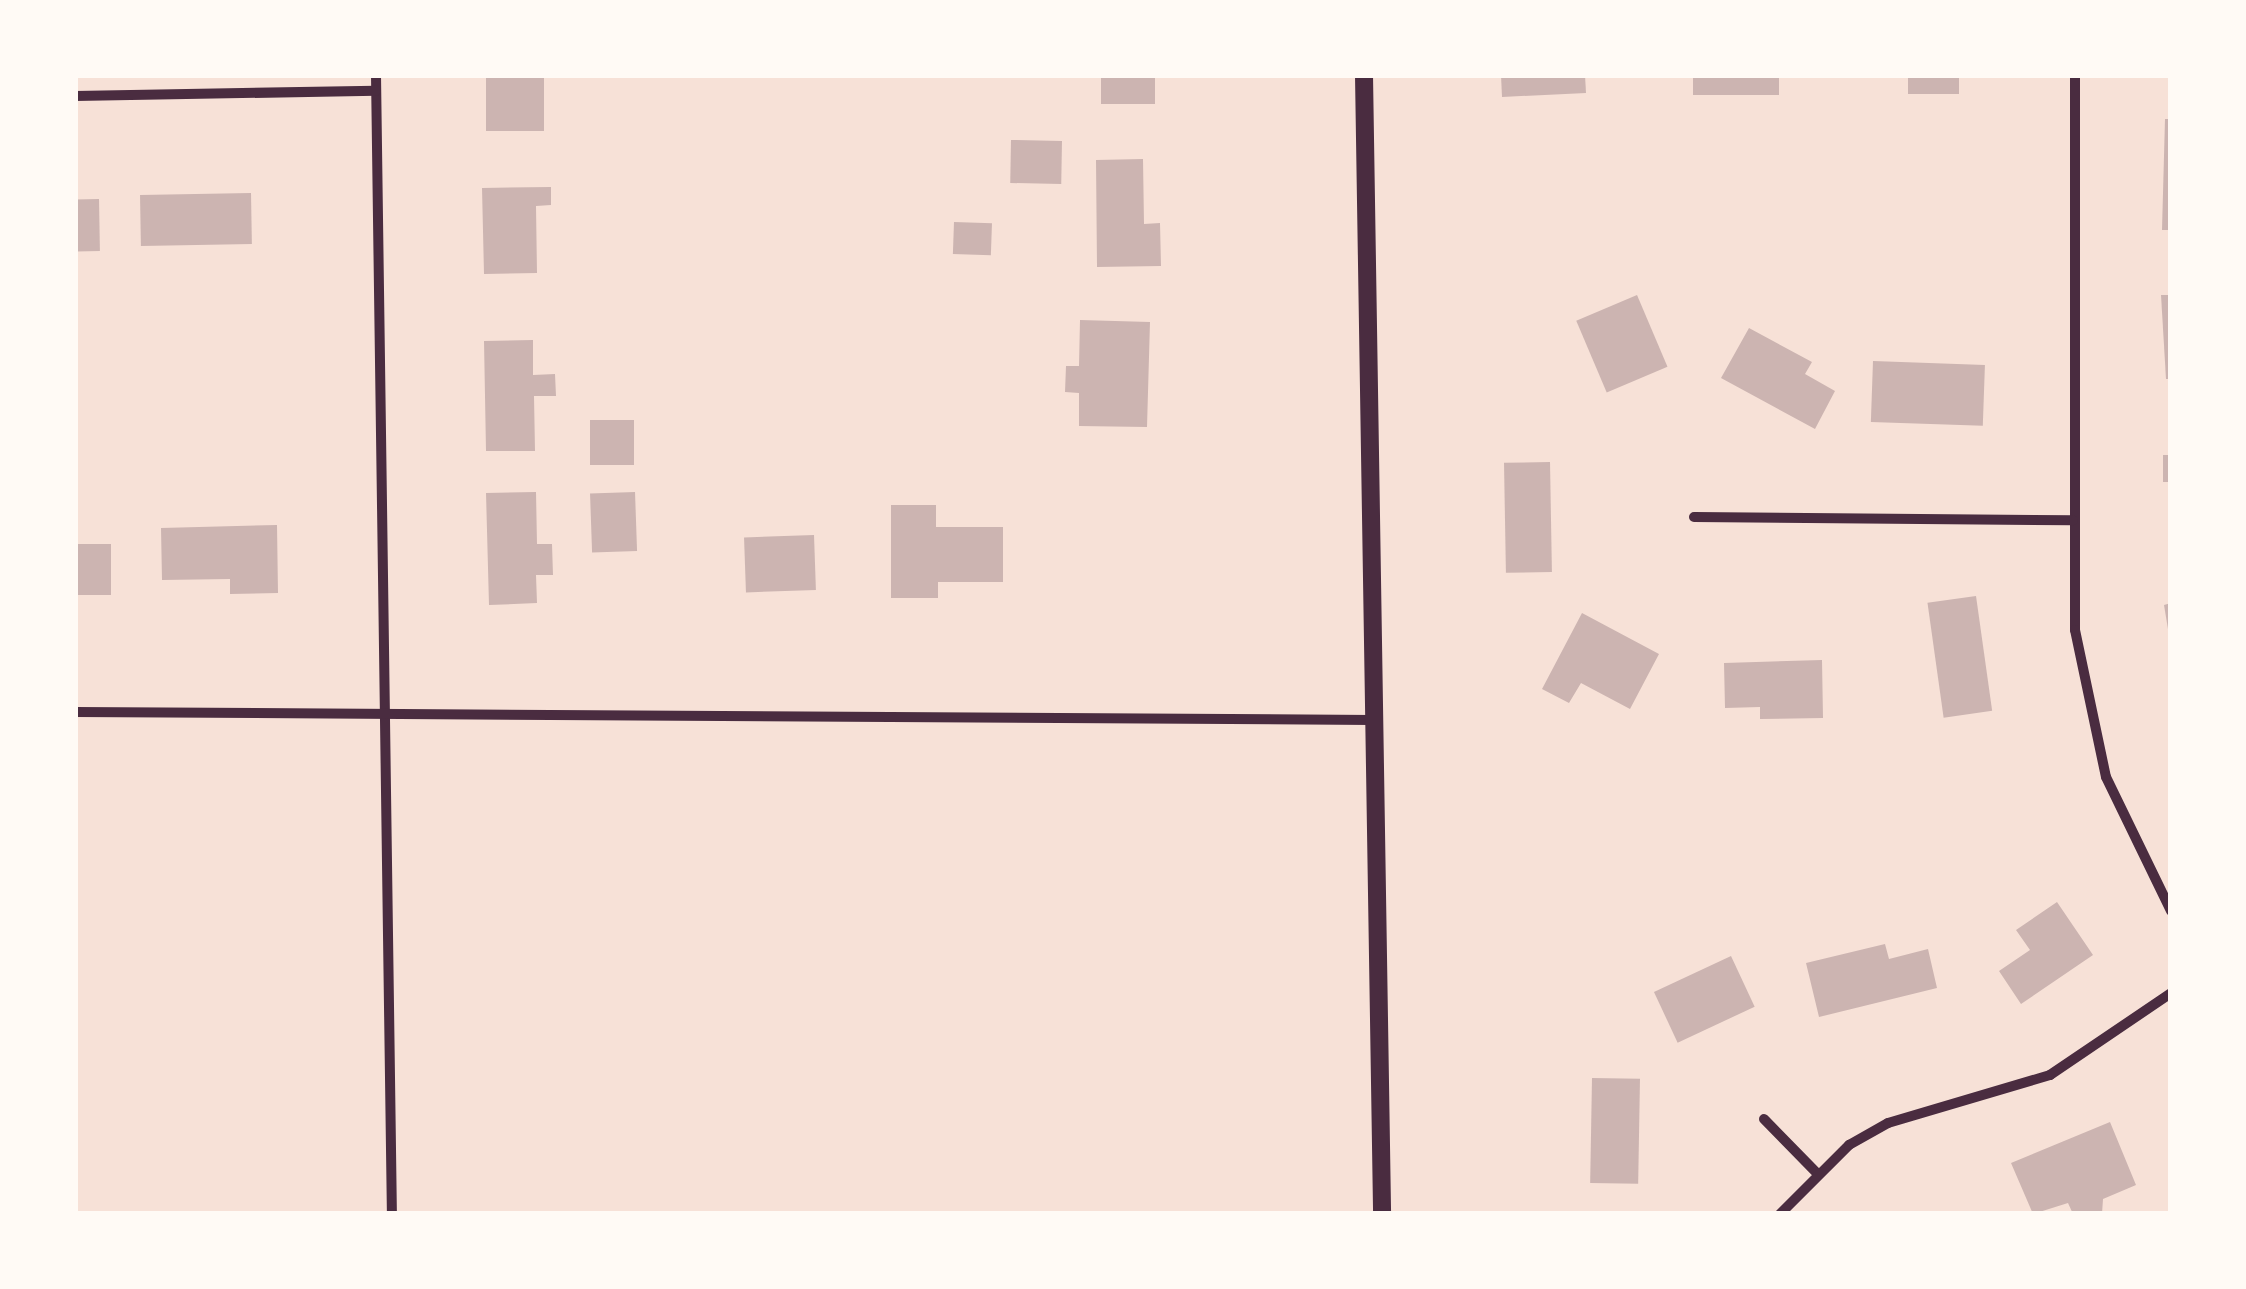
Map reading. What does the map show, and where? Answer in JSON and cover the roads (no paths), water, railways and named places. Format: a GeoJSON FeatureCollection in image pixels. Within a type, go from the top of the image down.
{"type":"FeatureCollection","features":[{"type":"Feature","properties":{"kind":"street"},"geometry":{"type":"LineString","coordinates":[[376,75],[379,715],[392,1214]]}},
{"type":"Feature","properties":{"kind":"street"},"geometry":{"type":"LineString","coordinates":[[1364,75],[1382,1214]]}},
{"type":"Feature","properties":{"kind":"street"},"geometry":{"type":"LineString","coordinates":[[2075,75],[2072,520],[2088,714],[2128,834],[2171,911]]}},
{"type":"Feature","properties":{"kind":"street"},"geometry":{"type":"LineString","coordinates":[[75,96],[376,91]]}},
{"type":"Feature","properties":{"kind":"street"},"geometry":{"type":"LineString","coordinates":[[1694,517],[2072,520]]}},
{"type":"Feature","properties":{"kind":"street"},"geometry":{"type":"LineString","coordinates":[[75,712],[1373,720]]}},
{"type":"Feature","properties":{"kind":"street"},"geometry":{"type":"LineString","coordinates":[[1780,1214],[1816,1171],[1888,1123],[2050,1075],[2171,993]]}},
{"type":"Feature","properties":{"kind":"street"},"geometry":{"type":"LineString","coordinates":[[1764,1119],[1816,1171]]}}]}
